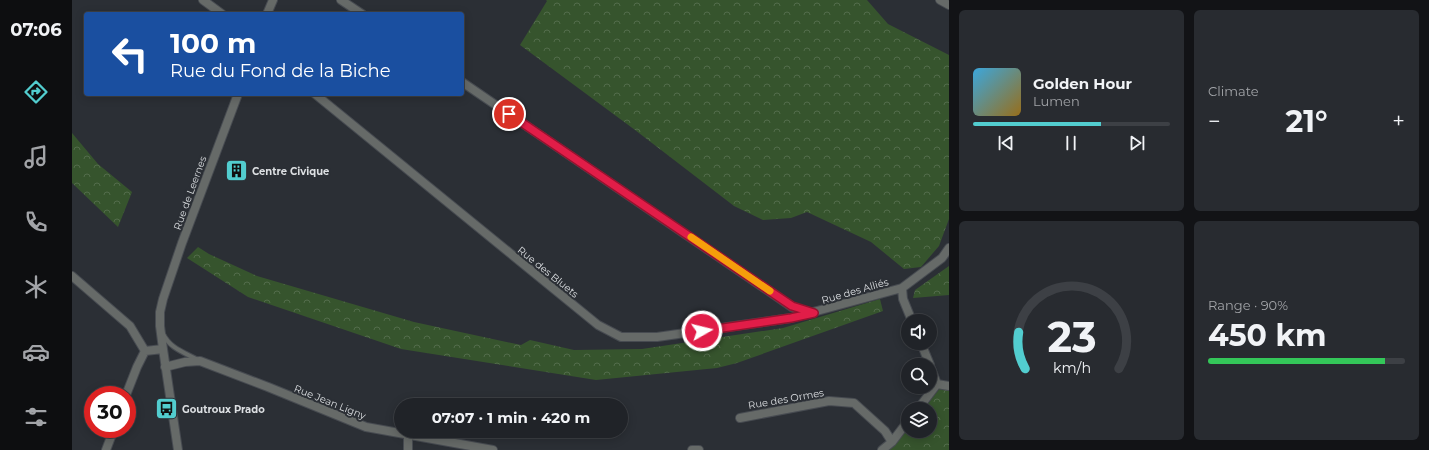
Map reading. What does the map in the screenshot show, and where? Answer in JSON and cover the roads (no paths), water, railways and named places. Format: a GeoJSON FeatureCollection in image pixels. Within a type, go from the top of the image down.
{"type":"FeatureCollection","features":[{"type":"Feature","properties":{"kind":"street"},"geometry":{"type":"LineString","coordinates":[[203,0],[219,12]]}},
{"type":"Feature","properties":{"kind":"street"},"geometry":{"type":"LineString","coordinates":[[268,12],[273,0]]}},
{"type":"Feature","properties":{"kind":"street"},"geometry":{"type":"LineString","coordinates":[[341,0],[359,12]]}},
{"type":"Feature","properties":{"kind":"street"},"geometry":{"type":"LineString","coordinates":[[940,0],[949,5]]}},
{"type":"Feature","properties":{"kind":"street"},"geometry":{"type":"LineString","coordinates":[[464,83],[792,306],[814,313]]}},
{"type":"Feature","properties":{"kind":"street","name":"Rue de Leernes"},"geometry":{"type":"LineString","coordinates":[[178,450],[165,367],[160,326],[160,312],[182,243],[237,96]]}},
{"type":"Feature","properties":{"kind":"street","name":"Rue des Bluets"},"geometry":{"type":"LineString","coordinates":[[317,96],[598,325],[620,337],[657,338],[791,318],[814,313]]}},
{"type":"Feature","properties":{"kind":"street"},"geometry":{"type":"LineString","coordinates":[[909,314],[903,299],[902,288],[942,258],[949,248]]}},
{"type":"Feature","properties":{"kind":"street"},"geometry":{"type":"LineString","coordinates":[[72,276],[130,326],[146,351]]}},
{"type":"Feature","properties":{"kind":"street","name":"Rue des Alliés"},"geometry":{"type":"LineString","coordinates":[[814,313],[902,288]]}},
{"type":"Feature","properties":{"kind":"street"},"geometry":{"type":"LineString","coordinates":[[146,351],[163,349]]}},
{"type":"Feature","properties":{"kind":"street"},"geometry":{"type":"LineString","coordinates":[[130,386],[137,367],[146,351]]}},
{"type":"Feature","properties":{"kind":"street","name":"Rue Jean Ligny"},"geometry":{"type":"LineString","coordinates":[[165,367],[185,362],[200,362],[268,387],[366,427],[394,432]]}},
{"type":"Feature","properties":{"kind":"street"},"geometry":{"type":"LineString","coordinates":[[937,384],[949,386]]}},
{"type":"Feature","properties":{"kind":"street"},"geometry":{"type":"LineString","coordinates":[[923,402],[929,394]]}},
{"type":"Feature","properties":{"kind":"street","name":"Rue des Ormes"},"geometry":{"type":"LineString","coordinates":[[740,418],[829,401],[854,403],[885,431],[892,442]]}},
{"type":"Feature","properties":{"kind":"street"},"geometry":{"type":"LineString","coordinates":[[882,450],[892,442],[901,430]]}},
{"type":"Feature","properties":{"kind":"street"},"geometry":{"type":"LineString","coordinates":[[106,450],[111,438]]}},
{"type":"Feature","properties":{"kind":"street"},"geometry":{"type":"LineString","coordinates":[[408,438],[408,450]]}},
{"type":"Feature","properties":{"kind":"street","name":"Rue Jean Ligny"},"geometry":{"type":"LineString","coordinates":[[429,438],[493,450]]}},
{"type":"Feature","properties":{"kind":"street"},"geometry":{"type":"LineString","coordinates":[[692,450],[699,450]]}},
{"type":"Feature","properties":{"kind":"lane"},"geometry":{"type":"LineString","coordinates":[[160,326],[171,345],[200,362]]}},
{"type":"Feature","properties":{"kind":"place","name":"Centre Civique"},"geometry":{"type":"Point","coordinates":[236,171]}},
{"type":"Feature","properties":{"kind":"place","name":"Goutroux Prado"},"geometry":{"type":"Point","coordinates":[166,409]}}]}
